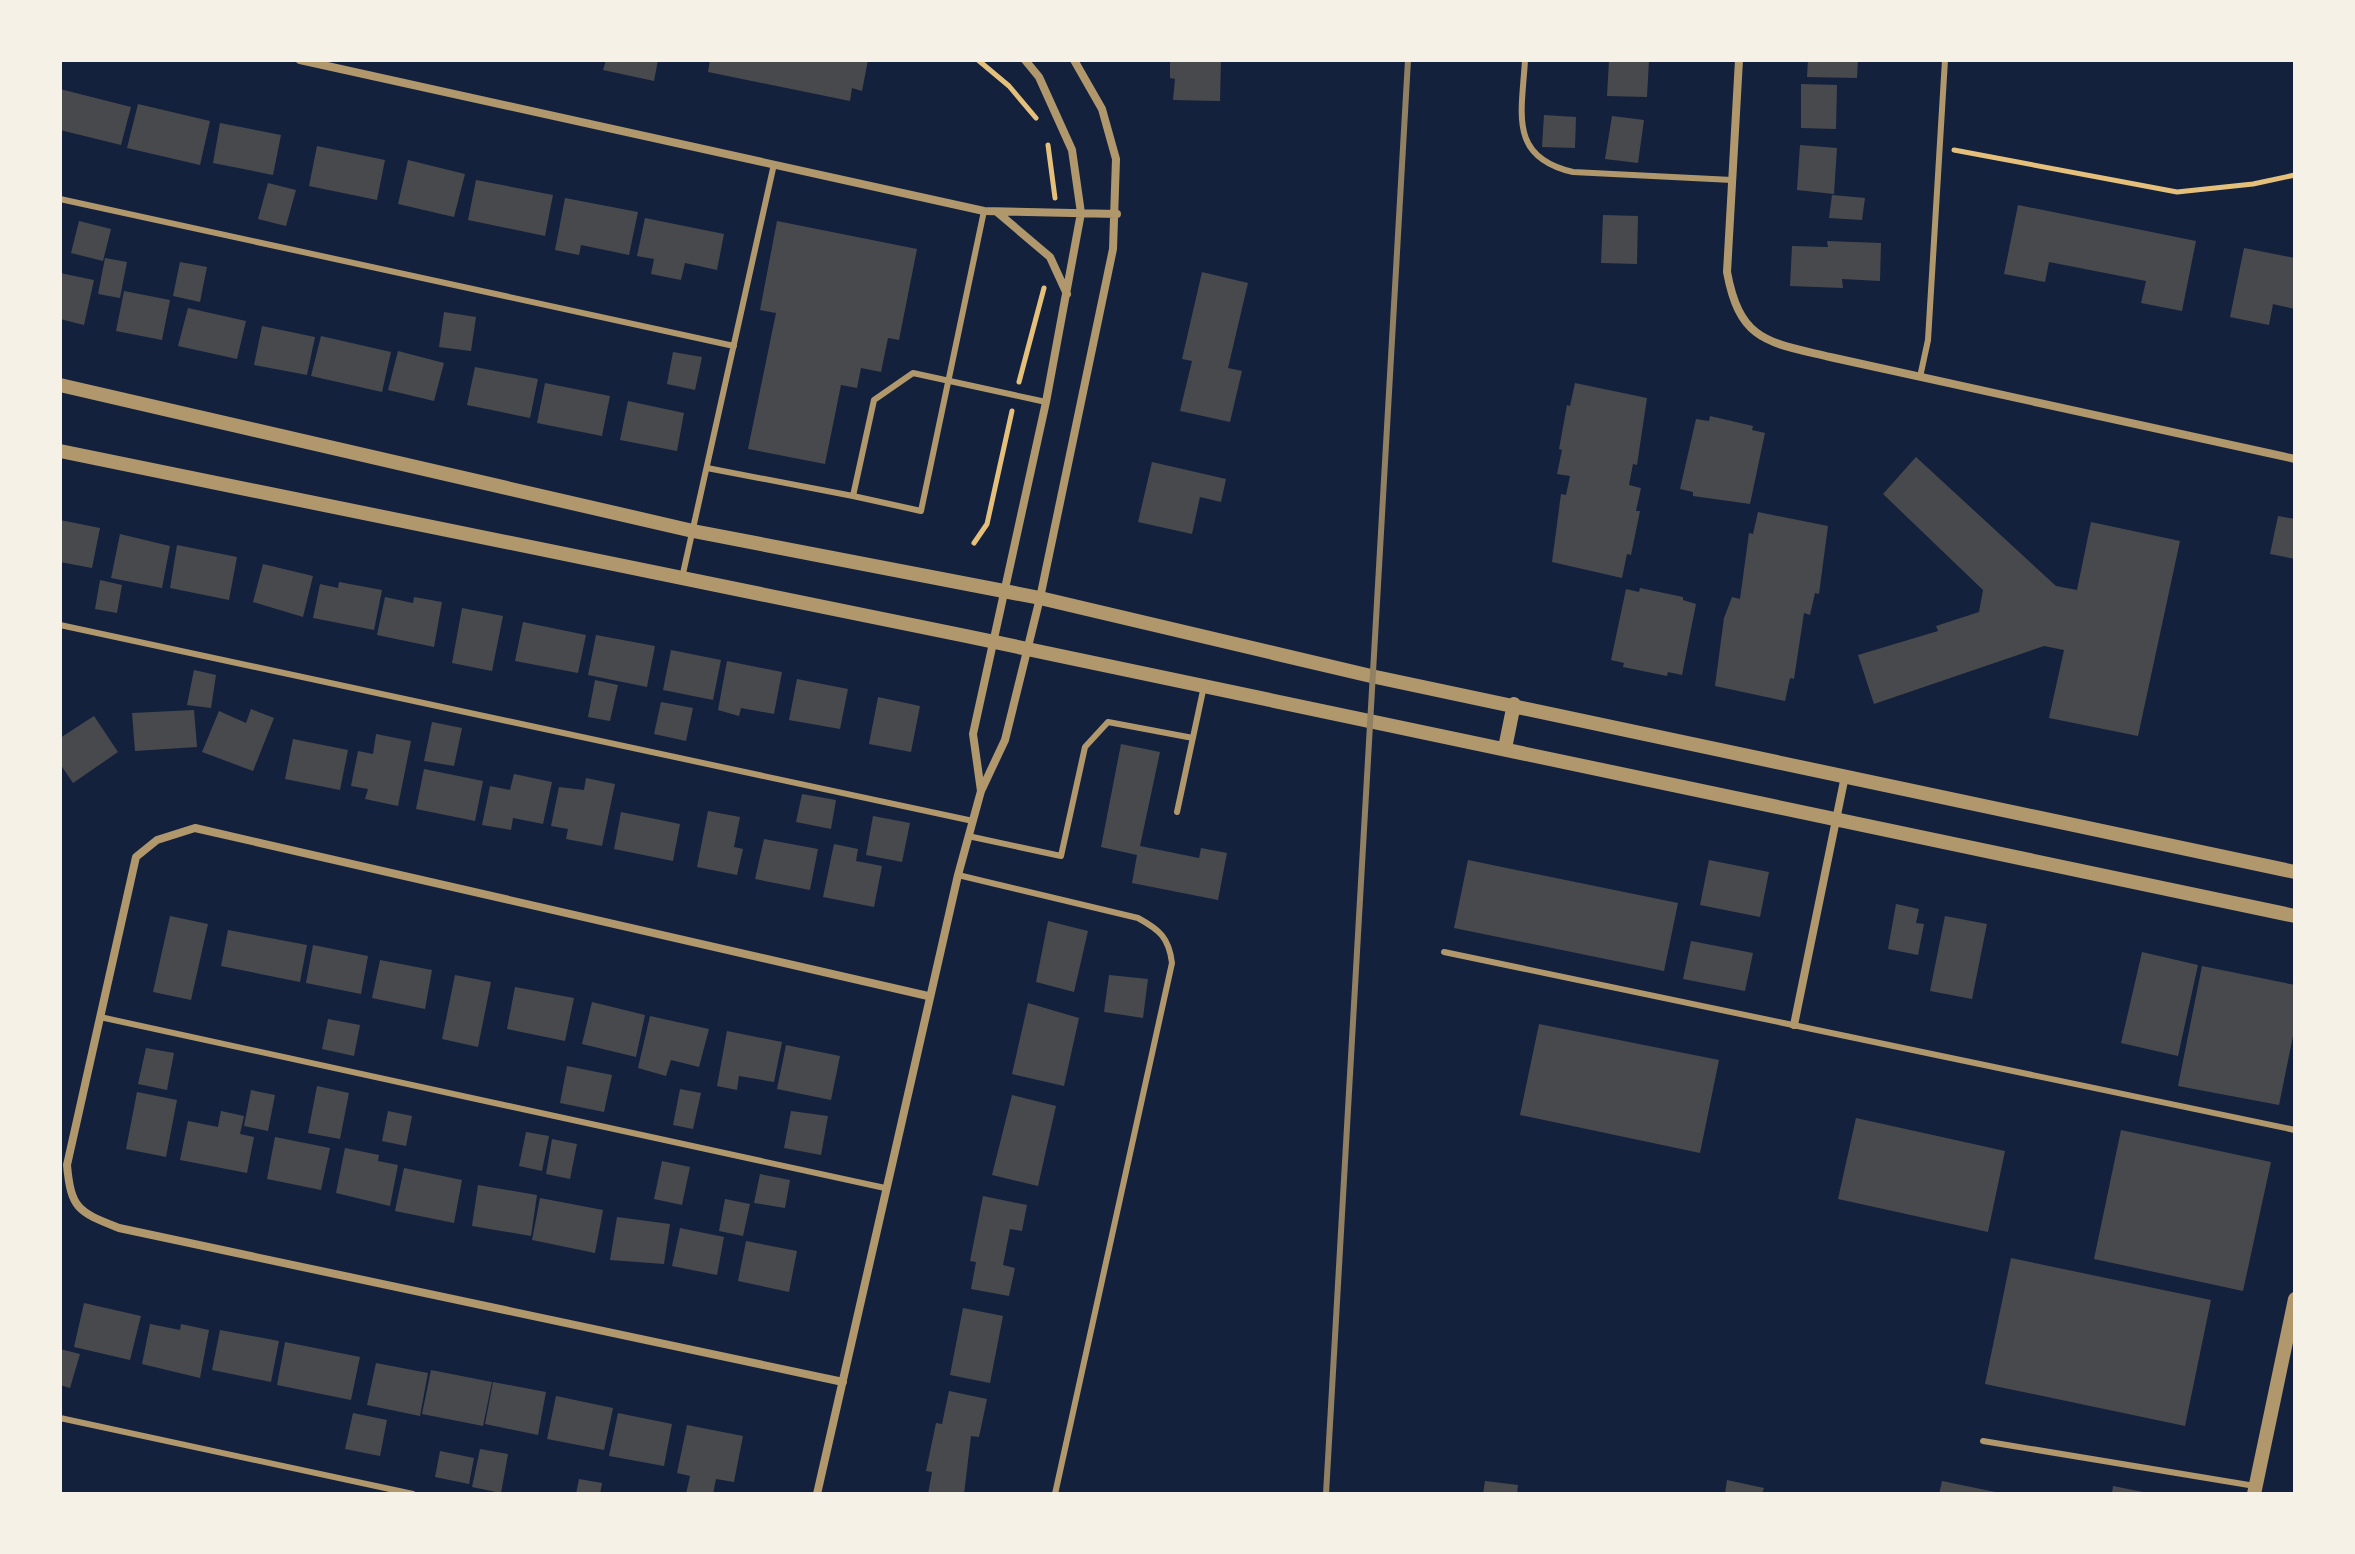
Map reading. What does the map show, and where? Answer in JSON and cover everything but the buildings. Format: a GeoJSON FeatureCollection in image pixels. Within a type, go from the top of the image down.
{"type":"FeatureCollection","features":[{"type":"Feature","properties":{"kind":"street"},"geometry":{"type":"LineString","coordinates":[[300,60],[984,211],[1117,214]]}},
{"type":"Feature","properties":{"kind":"street"},"geometry":{"type":"LineString","coordinates":[[981,791],[973,734],[1046,402],[1081,213],[1072,150],[1039,77],[1025,60]]}},
{"type":"Feature","properties":{"kind":"street"},"geometry":{"type":"LineString","coordinates":[[817,1494],[928,996],[981,791],[1005,740],[1040,598],[1093,352],[1117,214],[1116,159],[1102,109],[1074,60]]}},
{"type":"Feature","properties":{"kind":"street"},"geometry":{"type":"LineString","coordinates":[[1739,60],[1727,272],[1733,304],[1750,330],[1777,344],[2295,459]]}},
{"type":"Feature","properties":{"kind":"street"},"geometry":{"type":"LineString","coordinates":[[997,211],[1050,257],[1067,295]]}},
{"type":"Feature","properties":{"kind":"street"},"geometry":{"type":"LineString","coordinates":[[60,385],[693,531],[1040,598],[1371,676],[2295,872]]}},
{"type":"Feature","properties":{"kind":"street"},"geometry":{"type":"LineString","coordinates":[[60,451],[1027,648],[2295,916]]}},
{"type":"Feature","properties":{"kind":"street"},"geometry":{"type":"LineString","coordinates":[[1505,748],[1514,704]]}},
{"type":"Feature","properties":{"kind":"street"},"geometry":{"type":"LineString","coordinates":[[1794,1025],[1845,776]]}},
{"type":"Feature","properties":{"kind":"street"},"geometry":{"type":"LineString","coordinates":[[843,1382],[119,1228],[88,1216],[70,1197],[67,1165],[136,857],[157,840],[195,828],[928,996]]}},
{"type":"Feature","properties":{"kind":"street"},"geometry":{"type":"LineString","coordinates":[[2254,1490],[2295,1299]]}},
{"type":"Feature","properties":{"kind":"lane"},"geometry":{"type":"LineString","coordinates":[[1525,60],[1522,118],[1525,142],[1535,156],[1553,168],[1573,172],[1732,180]]}},
{"type":"Feature","properties":{"kind":"lane"},"geometry":{"type":"LineString","coordinates":[[1920,377],[1928,340],[1945,60]]}},
{"type":"Feature","properties":{"kind":"lane"},"geometry":{"type":"LineString","coordinates":[[682,578],[774,164]]}},
{"type":"Feature","properties":{"kind":"lane"},"geometry":{"type":"LineString","coordinates":[[60,199],[734,346]]}},
{"type":"Feature","properties":{"kind":"lane"},"geometry":{"type":"LineString","coordinates":[[707,468],[921,511],[984,211]]}},
{"type":"Feature","properties":{"kind":"lane"},"geometry":{"type":"LineString","coordinates":[[853,496],[874,400],[913,373],[1046,402]]}},
{"type":"Feature","properties":{"kind":"lane"},"geometry":{"type":"LineString","coordinates":[[60,625],[973,821]]}},
{"type":"Feature","properties":{"kind":"lane"},"geometry":{"type":"LineString","coordinates":[[1177,812],[1204,686]]}},
{"type":"Feature","properties":{"kind":"lane"},"geometry":{"type":"LineString","coordinates":[[968,836],[1061,856],[1085,747],[1108,722],[1193,738]]}},
{"type":"Feature","properties":{"kind":"lane"},"geometry":{"type":"LineString","coordinates":[[958,875],[1138,918],[1158,928],[1169,942],[1172,963],[1055,1494]]}},
{"type":"Feature","properties":{"kind":"lane"},"geometry":{"type":"LineString","coordinates":[[1444,952],[2295,1130]]}},
{"type":"Feature","properties":{"kind":"lane"},"geometry":{"type":"LineString","coordinates":[[100,1017],[885,1188]]}},
{"type":"Feature","properties":{"kind":"lane"},"geometry":{"type":"LineString","coordinates":[[60,1418],[413,1494]]}},
{"type":"Feature","properties":{"kind":"lane"},"geometry":{"type":"LineString","coordinates":[[1983,1441],[2254,1490]]}},
{"type":"Feature","properties":{"kind":"path"},"geometry":{"type":"LineString","coordinates":[[978,60],[1009,86],[1040,126]]}},
{"type":"Feature","properties":{"kind":"path"},"geometry":{"type":"LineString","coordinates":[[1046,135],[1053,163],[1055,212]]}},
{"type":"Feature","properties":{"kind":"path"},"geometry":{"type":"LineString","coordinates":[[1940,147],[2177,192],[2253,184],[2295,175]]}},
{"type":"Feature","properties":{"kind":"path"},"geometry":{"type":"LineString","coordinates":[[974,543],[987,524],[1050,257]]}},
{"type":"Feature","properties":{"kind":"railway"},"geometry":{"type":"LineString","coordinates":[[1326,1494],[1408,60]]}}]}
